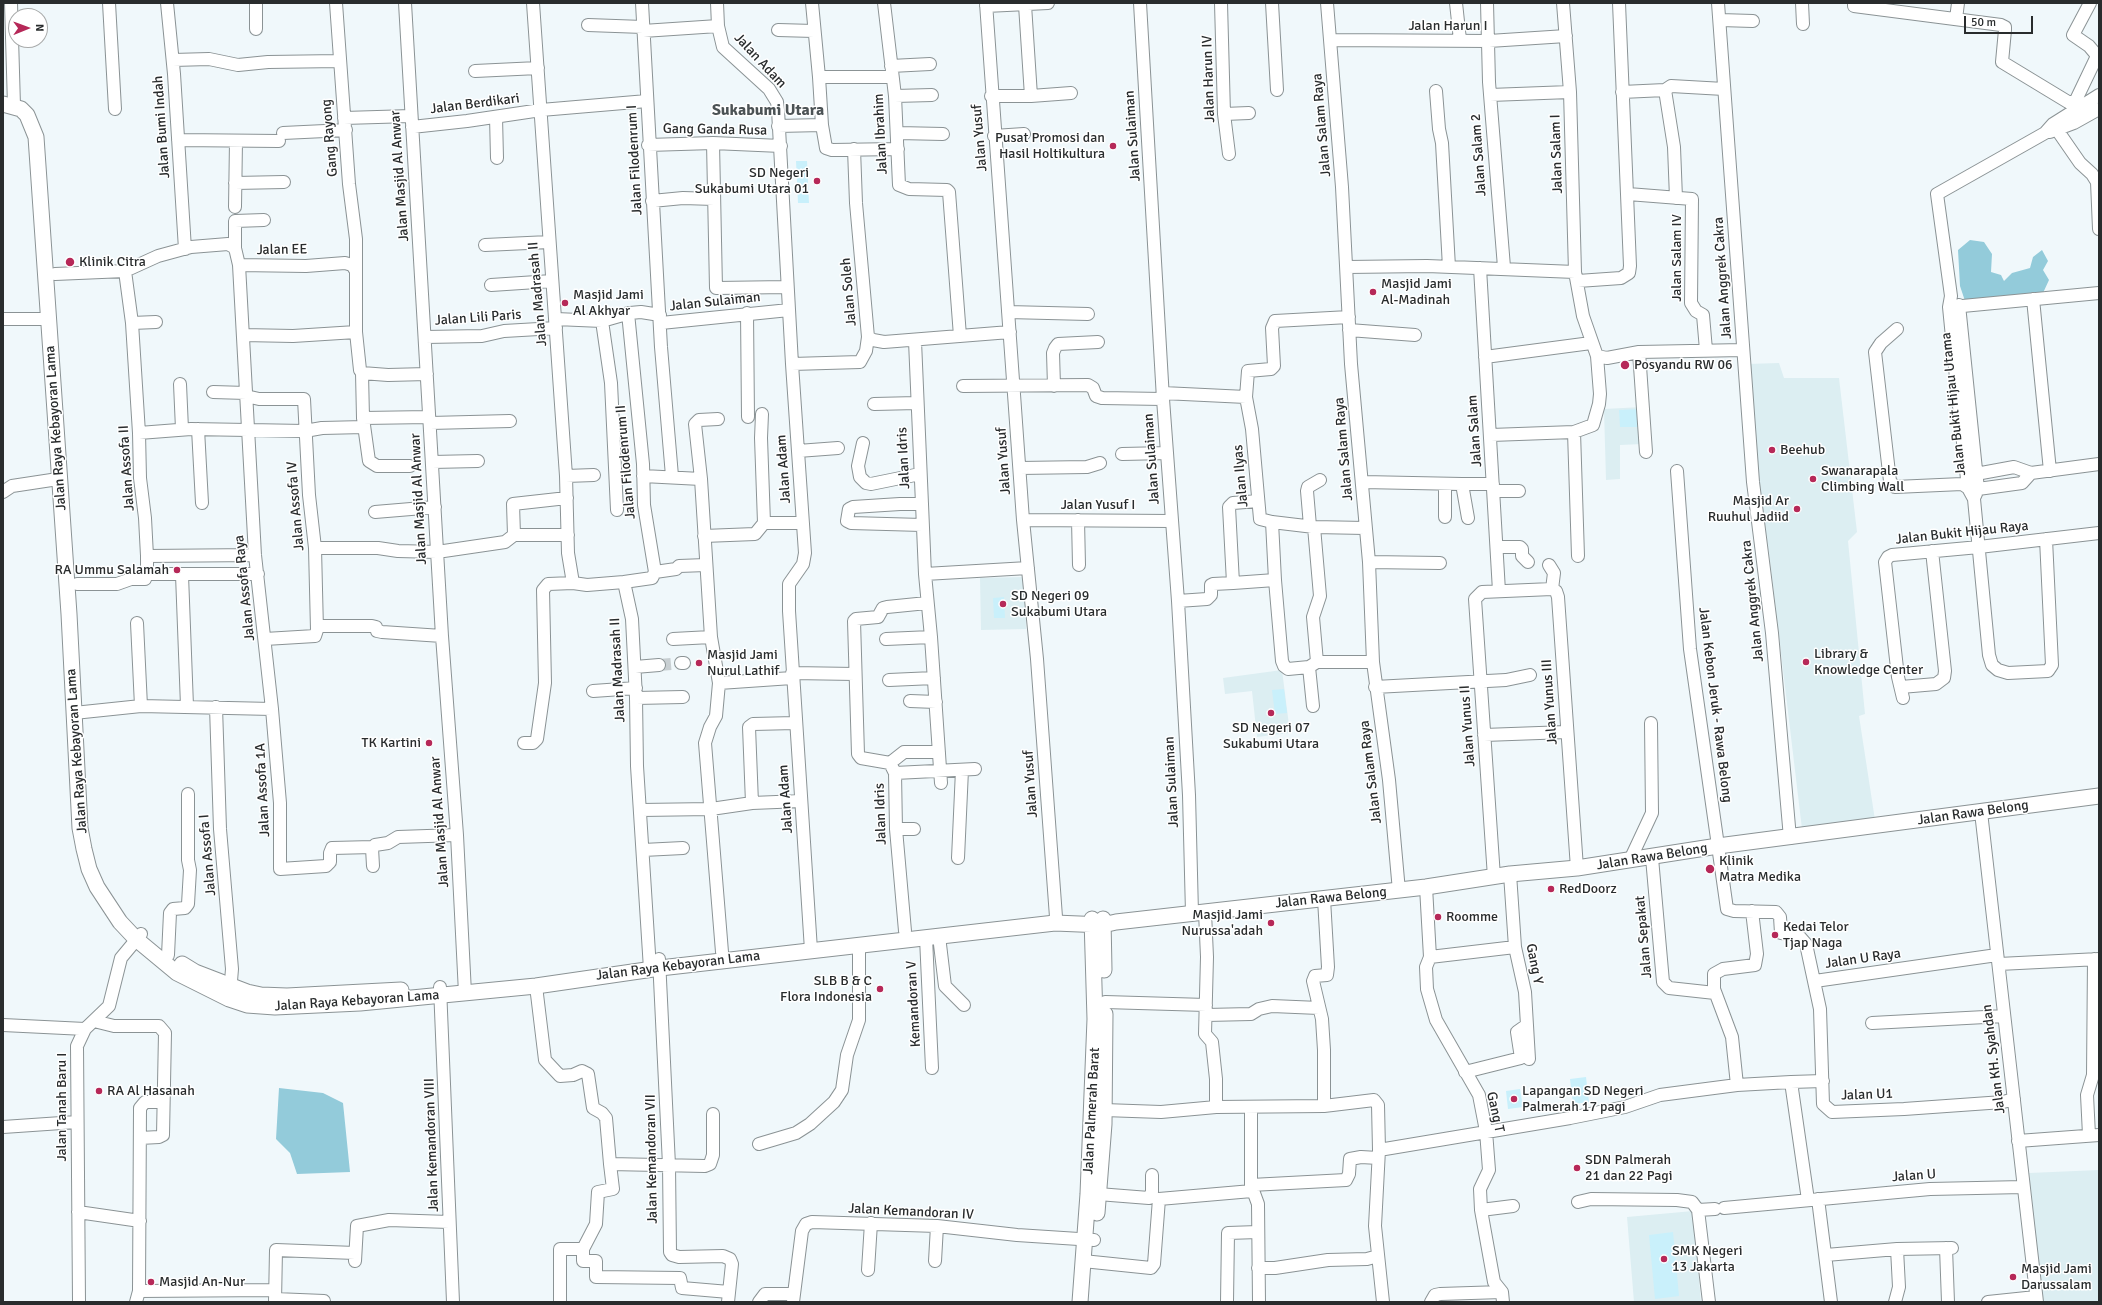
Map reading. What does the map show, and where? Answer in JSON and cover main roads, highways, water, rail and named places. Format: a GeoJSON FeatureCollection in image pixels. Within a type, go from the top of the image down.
{"type":"FeatureCollection","features":[{"type":"Feature","properties":{"kind":"main road","name":"Jalan Raya Kebayoran Lama"},"geometry":{"type":"LineString","coordinates":[[9,100],[27,102],[35,113],[43,135],[50,277],[66,504],[82,792],[91,847],[106,883],[138,936],[178,973],[230,993],[247,992],[272,996],[360,998],[544,981],[722,952],[811,946],[860,945],[1055,923],[1101,922]]}},
{"type":"Feature","properties":{"kind":"main road","name":"Jalan Raya Kebayoran Lama"},"geometry":{"type":"LineString","coordinates":[[50,277],[49,319],[55,334],[58,479],[66,504],[77,584],[75,662]]}},
{"type":"Feature","properties":{"kind":"main road","name":"Jalan Rawa Belong"},"geometry":{"type":"LineString","coordinates":[[1101,922],[1399,891],[1510,874],[1577,868],[1652,858],[1718,846],[1790,838],[2099,796]]}},
{"type":"Feature","properties":{"kind":"main road","name":"Jalan Raya Kebayoran Lama"},"geometry":{"type":"LineString","coordinates":[[655,964],[811,946],[990,921],[1056,916],[1101,922]]}},
{"type":"Feature","properties":{"kind":"main road","name":"Jalan Palmerah Barat"},"geometry":{"type":"LineString","coordinates":[[1090,1240],[1098,1194],[1104,1110],[1105,1002],[1101,922]]}},
{"type":"Feature","properties":{"kind":"main road","name":"Jalan Palmerah Barat"},"geometry":{"type":"LineString","coordinates":[[1080,1302],[1088,1262],[1090,1240],[1096,1002],[1101,922]]}},
{"type":"Feature","properties":{"kind":"main road","name":"Jalan Raya Kebayoran Lama"},"geometry":{"type":"LineString","coordinates":[[138,936],[230,993]]}},
{"type":"Feature","properties":{"kind":"main road","name":"Jalan Palmerah Barat"},"geometry":{"type":"LineString","coordinates":[[1088,1262],[1090,1302]]}},
{"type":"Feature","properties":{"kind":"tunnel"},"geometry":{"type":"LineString","coordinates":[[659,665],[681,663]]}},
{"type":"Feature","properties":{"kind":"place","name":"Pusat Promosi dan Hasil Holtikultura"},"geometry":{"type":"Point","coordinates":[1113,146]}},
{"type":"Feature","properties":{"kind":"place","name":"SD Negeri Sukabumi Utara 01"},"geometry":{"type":"Point","coordinates":[817,181]}},
{"type":"Feature","properties":{"kind":"place","name":"Klinik Citra"},"geometry":{"type":"Point","coordinates":[70,262]}},
{"type":"Feature","properties":{"kind":"place","name":"Masjid Jami Al-Madinah"},"geometry":{"type":"Point","coordinates":[1373,292]}},
{"type":"Feature","properties":{"kind":"place","name":"Masjid Jami Al Akhyar"},"geometry":{"type":"Point","coordinates":[565,303]}},
{"type":"Feature","properties":{"kind":"place","name":"Posyandu RW 06"},"geometry":{"type":"Point","coordinates":[1625,365]}},
{"type":"Feature","properties":{"kind":"place","name":"Beehub"},"geometry":{"type":"Point","coordinates":[1772,450]}},
{"type":"Feature","properties":{"kind":"place","name":"Swanarapala Climbing Wall"},"geometry":{"type":"Point","coordinates":[1813,479]}},
{"type":"Feature","properties":{"kind":"place","name":"Masjid Ar Ruuhul Jadiid"},"geometry":{"type":"Point","coordinates":[1797,509]}},
{"type":"Feature","properties":{"kind":"place","name":"RA Ummu Salamah"},"geometry":{"type":"Point","coordinates":[177,570]}},
{"type":"Feature","properties":{"kind":"place","name":"SD Negeri 09 Sukabumi Utara"},"geometry":{"type":"Point","coordinates":[1003,604]}},
{"type":"Feature","properties":{"kind":"place","name":"Library & Knowledge Center"},"geometry":{"type":"Point","coordinates":[1806,662]}},
{"type":"Feature","properties":{"kind":"place","name":"Masjid Jami Nurul Lathif"},"geometry":{"type":"Point","coordinates":[699,663]}},
{"type":"Feature","properties":{"kind":"place","name":"SD Negeri 07 Sukabumi Utara"},"geometry":{"type":"Point","coordinates":[1271,713]}},
{"type":"Feature","properties":{"kind":"place","name":"TK Kartini"},"geometry":{"type":"Point","coordinates":[429,743]}},
{"type":"Feature","properties":{"kind":"place","name":"Klinik Matra Medika"},"geometry":{"type":"Point","coordinates":[1710,869]}},
{"type":"Feature","properties":{"kind":"place","name":"RedDoorz"},"geometry":{"type":"Point","coordinates":[1551,889]}},
{"type":"Feature","properties":{"kind":"place","name":"Roomme"},"geometry":{"type":"Point","coordinates":[1438,917]}},
{"type":"Feature","properties":{"kind":"place","name":"Masjid Jami Nurussa'adah"},"geometry":{"type":"Point","coordinates":[1271,923]}},
{"type":"Feature","properties":{"kind":"place","name":"Kedai Telor Tjap Naga"},"geometry":{"type":"Point","coordinates":[1775,935]}},
{"type":"Feature","properties":{"kind":"place","name":"SLB B & C Flora Indonesia"},"geometry":{"type":"Point","coordinates":[880,989]}},
{"type":"Feature","properties":{"kind":"place","name":"RA Al Hasanah"},"geometry":{"type":"Point","coordinates":[99,1091]}},
{"type":"Feature","properties":{"kind":"place","name":"Lapangan SD Negeri Palmerah 17 pagi"},"geometry":{"type":"Point","coordinates":[1514,1099]}},
{"type":"Feature","properties":{"kind":"place","name":"SDN Palmerah 21 dan 22 Pagi"},"geometry":{"type":"Point","coordinates":[1577,1168]}},
{"type":"Feature","properties":{"kind":"place","name":"SMK Negeri 13 Jakarta"},"geometry":{"type":"Point","coordinates":[1664,1259]}},
{"type":"Feature","properties":{"kind":"place","name":"Masjid Jami Darussalam"},"geometry":{"type":"Point","coordinates":[2013,1277]}},
{"type":"Feature","properties":{"kind":"place","name":"Masjid An-Nur"},"geometry":{"type":"Point","coordinates":[151,1282]}},
{"type":"Feature","properties":{"kind":"district","name":"Sukabumi Utara"},"geometry":{"type":"Point","coordinates":[768,111]}}]}
